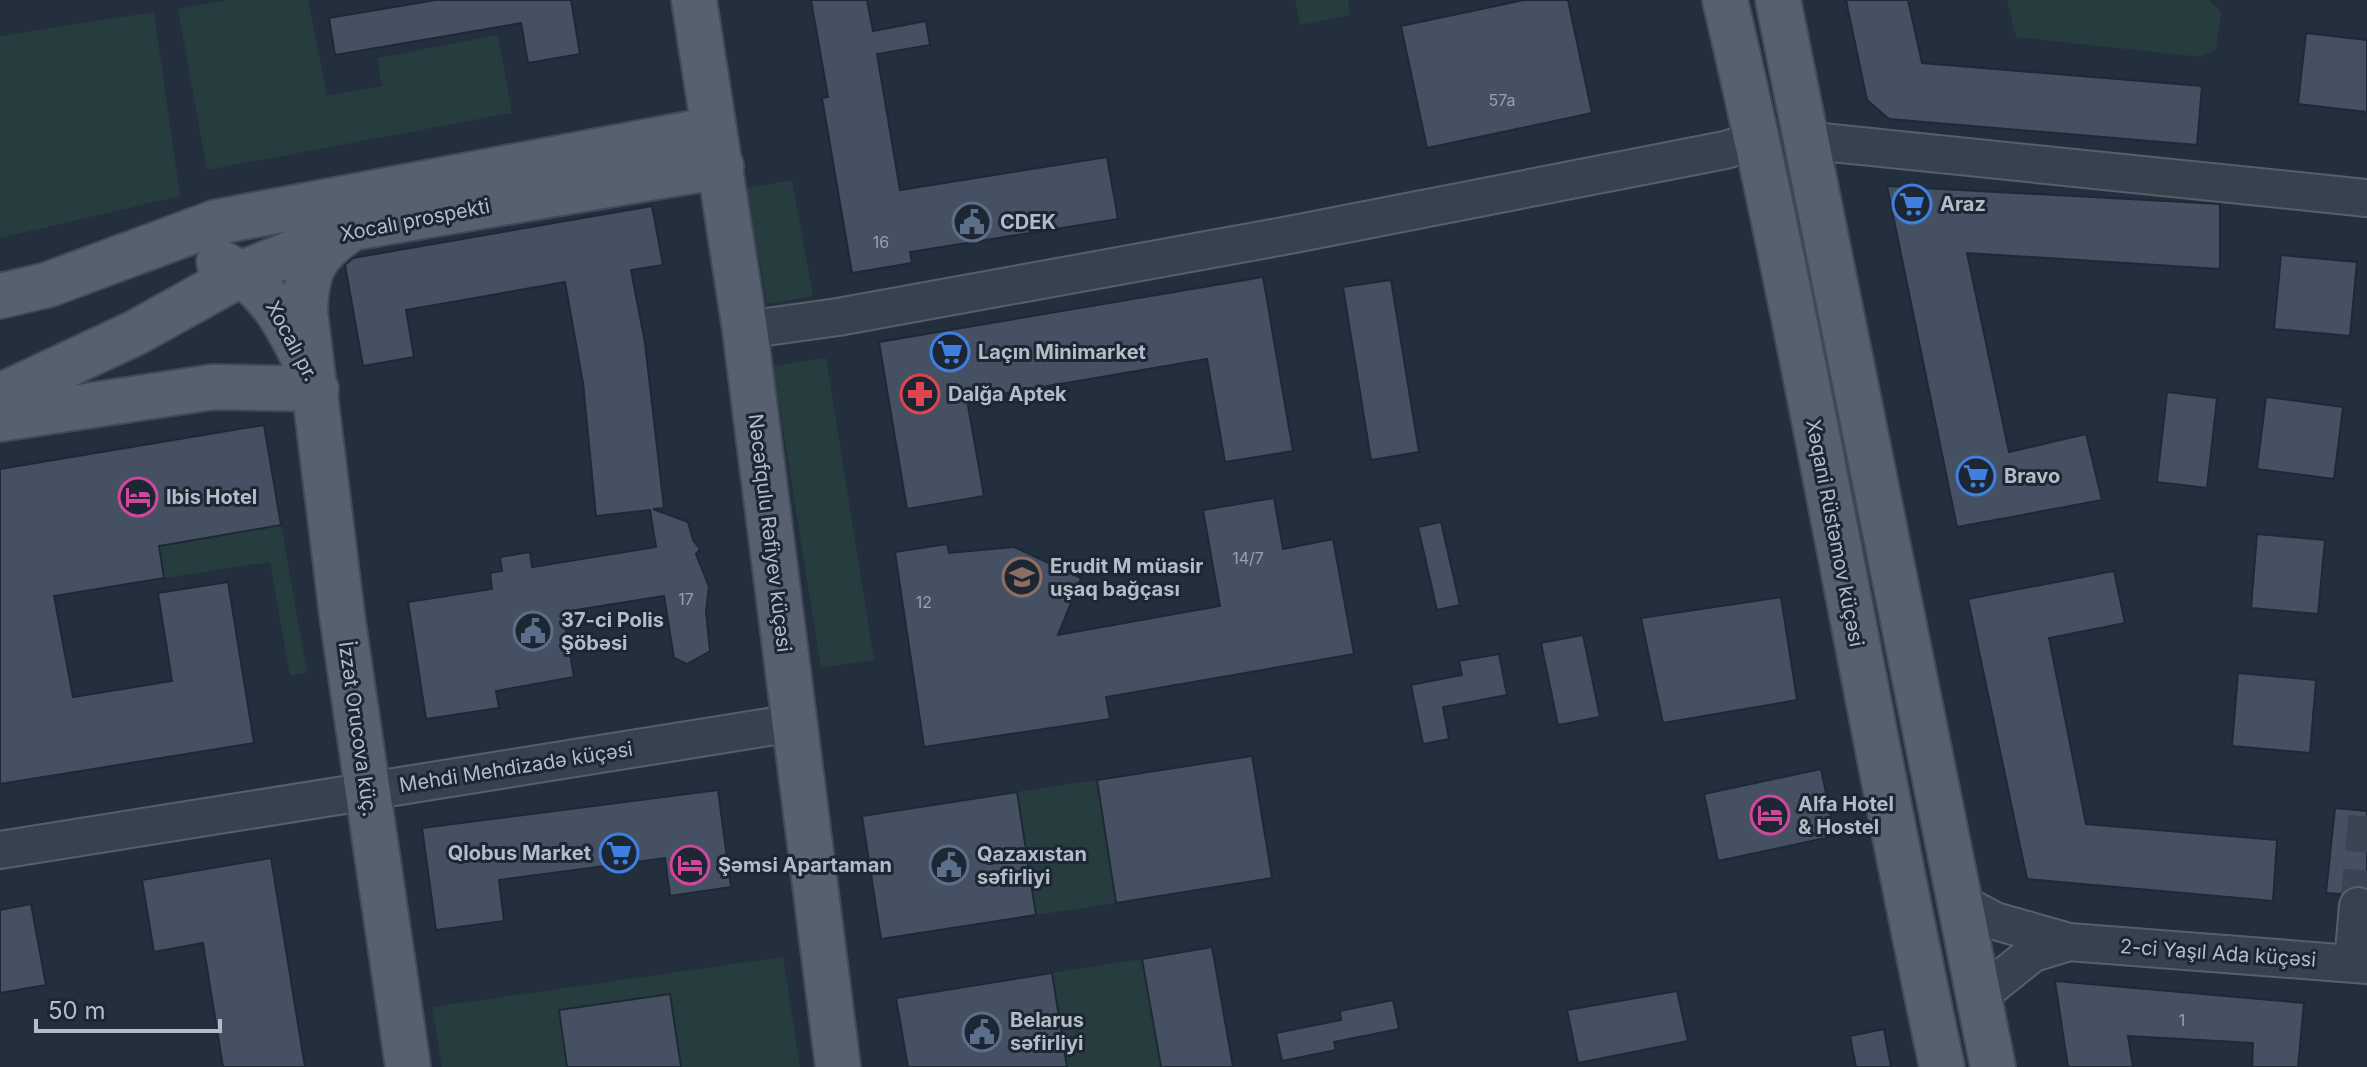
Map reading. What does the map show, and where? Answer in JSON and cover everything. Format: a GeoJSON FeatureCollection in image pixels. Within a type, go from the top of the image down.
{"type":"FeatureCollection","features":[{"type":"Feature","properties":{"kind":"main road","name":"Nəcəfqulu Rəfiyev küçəsi"},"geometry":{"type":"LineString","coordinates":[[694,0],[745,330],[838,1067]]}},
{"type":"Feature","properties":{"kind":"main road","name":"Xəqani Rüstəmov küçəsi"},"geometry":{"type":"LineString","coordinates":[[1725,0],[1758,140],[1895,848],[1942,1061]]}},
{"type":"Feature","properties":{"kind":"main road"},"geometry":{"type":"LineString","coordinates":[[1778,0],[1803,140],[1993,1067]]}},
{"type":"Feature","properties":{"kind":"main road","name":"Xocalı prospekti"},"geometry":{"type":"LineString","coordinates":[[0,296],[47,285],[124,259],[217,222],[718,147]]}},
{"type":"Feature","properties":{"kind":"main road","name":"Xocalı prospekti"},"geometry":{"type":"LineString","coordinates":[[0,396],[135,333],[243,273],[352,228],[718,147]]}},
{"type":"Feature","properties":{"kind":"main road","name":"Xocalı pr."},"geometry":{"type":"LineString","coordinates":[[217,222],[243,273]]}},
{"type":"Feature","properties":{"kind":"main road","name":"Xocalı pr."},"geometry":{"type":"LineString","coordinates":[[316,389],[305,312],[305,289],[312,265],[325,247],[352,228]]}},
{"type":"Feature","properties":{"kind":"main road","name":"Xocalı pr."},"geometry":{"type":"LineString","coordinates":[[124,259],[193,254],[243,273],[268,295],[287,323],[316,389]]}},
{"type":"Feature","properties":{"kind":"main road"},"geometry":{"type":"LineString","coordinates":[[0,419],[213,387],[316,389]]}},
{"type":"Feature","properties":{"kind":"main road","name":"İzzət Orucova küç."},"geometry":{"type":"LineString","coordinates":[[316,389],[342,615],[408,1067]]}},
{"type":"Feature","properties":{"kind":"street"},"geometry":{"type":"LineString","coordinates":[[745,330],[838,317],[1331,227],[1725,150],[1758,140]]}},
{"type":"Feature","properties":{"kind":"street"},"geometry":{"type":"LineString","coordinates":[[1803,140],[2367,198]]}},
{"type":"Feature","properties":{"kind":"street","name":"Mehdi Mehdizadə küçəsi"},"geometry":{"type":"LineString","coordinates":[[0,850],[794,723]]}},
{"type":"Feature","properties":{"kind":"street","name":"2-ci Yaşıl Ada küçəsi"},"geometry":{"type":"LineString","coordinates":[[1958,901],[1995,921],[2069,942],[2360,964]]}},
{"type":"Feature","properties":{"kind":"street"},"geometry":{"type":"LineString","coordinates":[[2358,906],[2360,964]]}},
{"type":"Feature","properties":{"kind":"street","name":"2-ci Yaşıl Ada küçəsi"},"geometry":{"type":"LineString","coordinates":[[1978,997],[2033,953],[2069,942]]}},
{"type":"Feature","properties":{"kind":"green space"},"geometry":{"type":"Polygon","coordinates":[[[229,0],[308,0],[327,96],[382,86],[377,58],[498,35],[512,113],[207,170],[178,9],[229,0]]]}},
{"type":"Feature","properties":{"kind":"green space"},"geometry":{"type":"Polygon","coordinates":[[[1295,0],[1348,0],[1350,15],[1300,25],[1295,0]]]}},
{"type":"Feature","properties":{"kind":"green space"},"geometry":{"type":"Polygon","coordinates":[[[2007,0],[2209,0],[2221,12],[2216,49],[2201,57],[2016,37],[2007,0]]]}},
{"type":"Feature","properties":{"kind":"green space"},"geometry":{"type":"Polygon","coordinates":[[[154,12],[180,196],[0,238],[0,36],[154,12]]]}},
{"type":"Feature","properties":{"kind":"green space"},"geometry":{"type":"Polygon","coordinates":[[[792,180],[813,296],[767,304],[746,188],[792,180]]]}},
{"type":"Feature","properties":{"kind":"green space"},"geometry":{"type":"Polygon","coordinates":[[[826,358],[874,660],[821,668],[773,366],[826,358]]]}},
{"type":"Feature","properties":{"kind":"green space"},"geometry":{"type":"Polygon","coordinates":[[[281,525],[307,672],[290,676],[270,562],[164,578],[159,546],[281,525]]]}},
{"type":"Feature","properties":{"kind":"green space"},"geometry":{"type":"Polygon","coordinates":[[[1097,780],[1116,903],[1036,915],[1017,792],[1097,780]]]}},
{"type":"Feature","properties":{"kind":"green space"},"geometry":{"type":"Polygon","coordinates":[[[783,957],[800,1067],[442,1067],[432,1007],[783,957]]]}},
{"type":"Feature","properties":{"kind":"green space"},"geometry":{"type":"Polygon","coordinates":[[[1142,959],[1161,1067],[1067,1067],[1052,973],[1142,959]]]}},
{"type":"Feature","properties":{"kind":"building"},"geometry":{"type":"Polygon","coordinates":[[[436,0],[571,0],[580,54],[528,63],[521,23],[335,55],[329,18],[436,0]]]}},
{"type":"Feature","properties":{"kind":"building"},"geometry":{"type":"Polygon","coordinates":[[[811,0],[867,0],[873,31],[926,21],[930,45],[877,54],[900,190],[1107,157],[1118,219],[910,252],[912,263],[852,273],[822,98],[828,97],[811,0]]]}},
{"type":"Feature","properties":{"kind":"building"},"geometry":{"type":"Polygon","coordinates":[[[1524,0],[1568,0],[1592,113],[1427,148],[1401,26],[1524,0]]]}},
{"type":"Feature","properties":{"kind":"building"},"geometry":{"type":"Polygon","coordinates":[[[1846,0],[1908,0],[1922,63],[2202,86],[2197,145],[1889,119],[1867,100],[1846,0]]]}},
{"type":"Feature","properties":{"kind":"building"},"geometry":{"type":"Polygon","coordinates":[[[2306,33],[2367,40],[2367,112],[2298,104],[2306,33]]]}},
{"type":"Feature","properties":{"kind":"building"},"geometry":{"type":"Polygon","coordinates":[[[1887,186],[2220,204],[2220,269],[1967,253],[2009,452],[2086,434],[2102,500],[1957,527],[1887,186]]]}},
{"type":"Feature","properties":{"kind":"building"},"geometry":{"type":"Polygon","coordinates":[[[652,206],[663,265],[631,270],[645,343],[664,508],[653,509],[688,522],[693,540],[700,549],[696,554],[709,587],[706,611],[710,651],[687,664],[674,658],[664,596],[563,612],[574,677],[496,691],[499,708],[426,719],[408,602],[492,589],[490,573],[502,571],[500,557],[530,552],[532,567],[656,547],[650,510],[596,516],[583,383],[565,282],[406,310],[414,357],[363,366],[345,265],[353,258],[652,206]]]}},
{"type":"Feature","properties":{"kind":"building"},"geometry":{"type":"Polygon","coordinates":[[[2281,255],[2357,262],[2350,336],[2274,329],[2281,255]]]}},
{"type":"Feature","properties":{"kind":"building"},"geometry":{"type":"Polygon","coordinates":[[[1263,277],[1293,451],[1225,462],[1207,359],[967,400],[984,496],[907,509],[879,342],[1263,277]]]}},
{"type":"Feature","properties":{"kind":"building"},"geometry":{"type":"Polygon","coordinates":[[[1391,280],[1419,452],[1371,460],[1343,287],[1391,280]]]}},
{"type":"Feature","properties":{"kind":"building"},"geometry":{"type":"Polygon","coordinates":[[[2167,392],[2217,398],[2207,488],[2157,482],[2167,392]]]}},
{"type":"Feature","properties":{"kind":"building"},"geometry":{"type":"Polygon","coordinates":[[[2266,397],[2343,407],[2334,479],[2257,469],[2266,397]]]}},
{"type":"Feature","properties":{"kind":"building"},"geometry":{"type":"Polygon","coordinates":[[[264,425],[281,525],[159,546],[164,578],[54,596],[73,697],[172,681],[158,593],[228,582],[254,743],[0,784],[0,469],[264,425]]]}},
{"type":"Feature","properties":{"kind":"building"},"geometry":{"type":"Polygon","coordinates":[[[1274,498],[1283,549],[1333,539],[1354,654],[1106,697],[1110,719],[924,747],[895,552],[947,544],[949,553],[1014,547],[1081,578],[1058,635],[1220,606],[1203,510],[1274,498]]]}},
{"type":"Feature","properties":{"kind":"building"},"geometry":{"type":"Polygon","coordinates":[[[1441,522],[1460,605],[1437,610],[1418,527],[1441,522]]]}},
{"type":"Feature","properties":{"kind":"building"},"geometry":{"type":"Polygon","coordinates":[[[2257,534],[2325,540],[2318,614],[2251,608],[2257,534]]]}},
{"type":"Feature","properties":{"kind":"building"},"geometry":{"type":"Polygon","coordinates":[[[2114,571],[2125,623],[2049,638],[2086,824],[2277,840],[2273,901],[2027,879],[1968,599],[2114,571]]]}},
{"type":"Feature","properties":{"kind":"building"},"geometry":{"type":"Polygon","coordinates":[[[1781,597],[1797,700],[1663,723],[1641,618],[1781,597]]]}},
{"type":"Feature","properties":{"kind":"building"},"geometry":{"type":"Polygon","coordinates":[[[1583,635],[1600,717],[1558,725],[1541,643],[1583,635]]]}},
{"type":"Feature","properties":{"kind":"building"},"geometry":{"type":"Polygon","coordinates":[[[1499,654],[1507,695],[1443,707],[1449,739],[1423,744],[1411,685],[1462,675],[1459,661],[1499,654]]]}},
{"type":"Feature","properties":{"kind":"building"},"geometry":{"type":"Polygon","coordinates":[[[2238,673],[2316,680],[2310,753],[2232,746],[2238,673]]]}},
{"type":"Feature","properties":{"kind":"building"},"geometry":{"type":"Polygon","coordinates":[[[1252,756],[1272,878],[1116,903],[1097,780],[1252,756]]]}},
{"type":"Feature","properties":{"kind":"building","name":"Alfa Hotel & Hostel"},"geometry":{"type":"Polygon","coordinates":[[[1821,769],[1835,836],[1718,861],[1704,794],[1821,769]]]}},
{"type":"Feature","properties":{"kind":"building"},"geometry":{"type":"Polygon","coordinates":[[[718,790],[731,887],[670,896],[665,858],[499,880],[504,921],[436,930],[422,828],[718,790]]]}},
{"type":"Feature","properties":{"kind":"building","name":"Qazaxıstan səfirliyi"},"geometry":{"type":"Polygon","coordinates":[[[1017,792],[1036,915],[881,939],[862,816],[1017,792]]]}},
{"type":"Feature","properties":{"kind":"building"},"geometry":{"type":"Polygon","coordinates":[[[2335,808],[2367,811],[2367,888],[2350,887],[2341,894],[2326,893],[2335,808]]]}},
{"type":"Feature","properties":{"kind":"building"},"geometry":{"type":"Polygon","coordinates":[[[271,858],[305,1067],[223,1067],[203,943],[154,952],[142,880],[271,858]]]}},
{"type":"Feature","properties":{"kind":"building"},"geometry":{"type":"Polygon","coordinates":[[[31,904],[46,985],[0,993],[0,910],[31,904]]]}},
{"type":"Feature","properties":{"kind":"building"},"geometry":{"type":"Polygon","coordinates":[[[1212,947],[1233,1067],[1161,1067],[1142,959],[1212,947]]]}},
{"type":"Feature","properties":{"kind":"building","name":"Belarus səfirliyi"},"geometry":{"type":"Polygon","coordinates":[[[1052,973],[1067,1067],[908,1067],[896,998],[1052,973]]]}},
{"type":"Feature","properties":{"kind":"building"},"geometry":{"type":"Polygon","coordinates":[[[2055,981],[2304,1003],[2298,1067],[2252,1067],[2253,1043],[2128,1036],[2133,1067],[2068,1067],[2055,981]]]}},
{"type":"Feature","properties":{"kind":"building"},"geometry":{"type":"Polygon","coordinates":[[[1677,991],[1688,1041],[1578,1063],[1567,1010],[1677,991]]]}},
{"type":"Feature","properties":{"kind":"building"},"geometry":{"type":"Polygon","coordinates":[[[670,994],[681,1067],[567,1067],[559,1010],[670,994]]]}},
{"type":"Feature","properties":{"kind":"building"},"geometry":{"type":"Polygon","coordinates":[[[1393,1000],[1399,1029],[1334,1042],[1336,1050],[1282,1061],[1276,1033],[1341,1020],[1340,1011],[1393,1000]]]}},
{"type":"Feature","properties":{"kind":"building"},"geometry":{"type":"Polygon","coordinates":[[[1884,1029],[1891,1067],[1856,1067],[1850,1036],[1884,1029]]]}},
{"type":"Feature","properties":{"kind":"tunnel"},"geometry":{"type":"LineString","coordinates":[[2358,906],[2367,811]]}},
{"type":"Feature","properties":{"kind":"place","name":"Araz"},"geometry":{"type":"Point","coordinates":[1912,204]}},
{"type":"Feature","properties":{"kind":"place","name":"CDEK"},"geometry":{"type":"Point","coordinates":[972,222]}},
{"type":"Feature","properties":{"kind":"place","name":"Laçın Minimarket"},"geometry":{"type":"Point","coordinates":[950,352]}},
{"type":"Feature","properties":{"kind":"place","name":"Dalğa Aptek"},"geometry":{"type":"Point","coordinates":[920,394]}},
{"type":"Feature","properties":{"kind":"place","name":"Bravo"},"geometry":{"type":"Point","coordinates":[1976,476]}},
{"type":"Feature","properties":{"kind":"place","name":"Ibis Hotel"},"geometry":{"type":"Point","coordinates":[138,497]}},
{"type":"Feature","properties":{"kind":"place","name":"Erudit M müasir uşaq bağçası"},"geometry":{"type":"Point","coordinates":[1022,577]}},
{"type":"Feature","properties":{"kind":"place","name":"37-ci Polis Şöbəsi"},"geometry":{"type":"Point","coordinates":[533,631]}},
{"type":"Feature","properties":{"kind":"place","name":"Alfa Hotel & Hostel"},"geometry":{"type":"Point","coordinates":[1770,815]}},
{"type":"Feature","properties":{"kind":"place","name":"Qlobus Market"},"geometry":{"type":"Point","coordinates":[619,853]}},
{"type":"Feature","properties":{"kind":"place","name":"Şəmsi Apartaman"},"geometry":{"type":"Point","coordinates":[690,865]}},
{"type":"Feature","properties":{"kind":"place","name":"Qazaxıstan səfirliyi"},"geometry":{"type":"Point","coordinates":[949,865]}},
{"type":"Feature","properties":{"kind":"place","name":"Belarus səfirliyi"},"geometry":{"type":"Point","coordinates":[982,1032]}}]}
